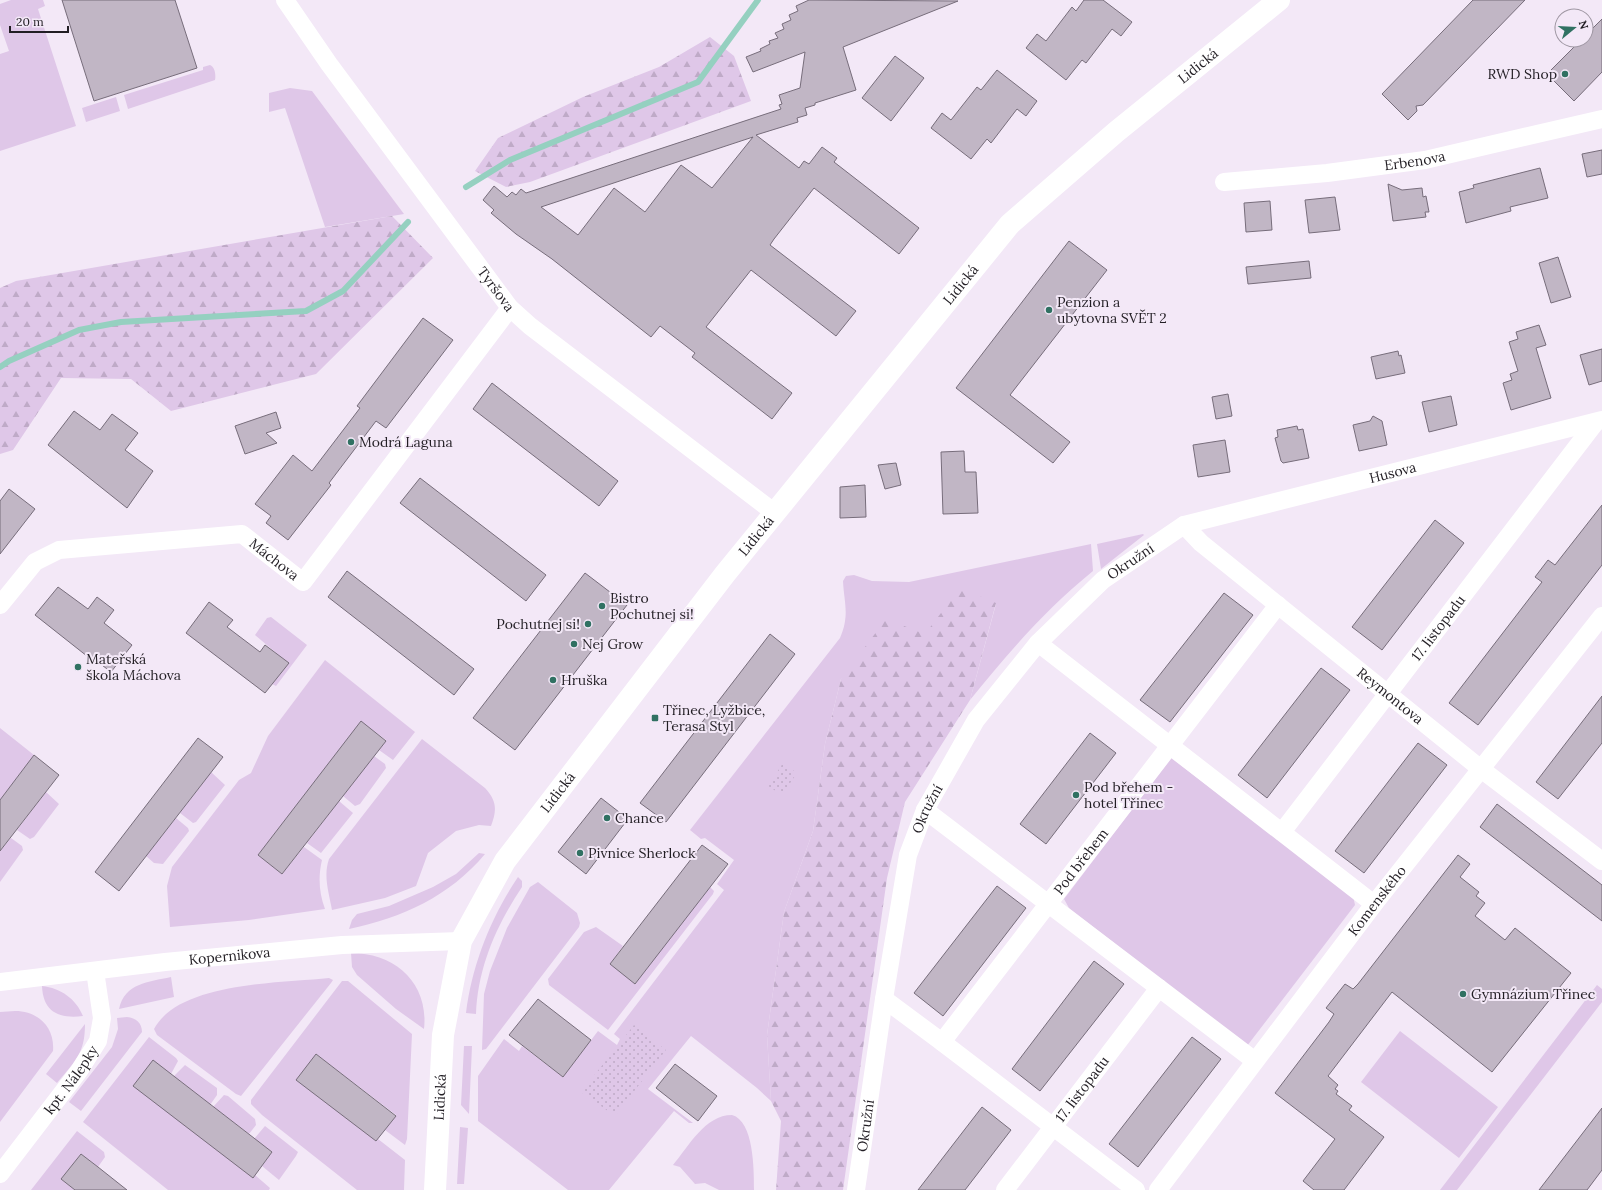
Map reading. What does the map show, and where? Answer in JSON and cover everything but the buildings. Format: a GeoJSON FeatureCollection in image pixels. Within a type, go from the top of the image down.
{"type":"FeatureCollection","features":[{"type":"Feature","properties":{"kind":"street","name":"Tyršova"},"geometry":{"type":"LineString","coordinates":[[285,0],[329,64],[510,308],[530,326],[775,513]]}},
{"type":"Feature","properties":{"kind":"street","name":"Lidická"},"geometry":{"type":"LineString","coordinates":[[436,1190],[443,1034],[461,941],[505,861],[720,581],[1010,224],[1116,132],[1279,0]]}},
{"type":"Feature","properties":{"kind":"street","name":"Erbenova"},"geometry":{"type":"LineString","coordinates":[[1224,182],[1327,173],[1425,160],[1602,118]]}},
{"type":"Feature","properties":{"kind":"street","name":"Máchova"},"geometry":{"type":"LineString","coordinates":[[0,605],[35,562],[59,550],[242,534],[303,582],[510,308]]}},
{"type":"Feature","properties":{"kind":"street","name":"Husova"},"geometry":{"type":"LineString","coordinates":[[1184,525],[1598,422]]}},
{"type":"Feature","properties":{"kind":"street","name":"17. listopadu"},"geometry":{"type":"LineString","coordinates":[[1282,832],[1598,422]]}},
{"type":"Feature","properties":{"kind":"street","name":"Reymontova"},"geometry":{"type":"LineString","coordinates":[[1184,525],[1201,543],[1480,769],[1602,861]]}},
{"type":"Feature","properties":{"kind":"street","name":"Okružní"},"geometry":{"type":"LineString","coordinates":[[856,1190],[884,999],[908,855],[925,810],[976,720],[1038,643],[1103,580],[1184,525]]}},
{"type":"Feature","properties":{"kind":"street","name":"Pod břehem"},"geometry":{"type":"LineString","coordinates":[[942,1042],[1278,605]]}},
{"type":"Feature","properties":{"kind":"street","name":"Komenského"},"geometry":{"type":"LineString","coordinates":[[1158,1190],[1374,904],[1602,616]]}},
{"type":"Feature","properties":{"kind":"street"},"geometry":{"type":"LineString","coordinates":[[1038,643],[1374,904]]}},
{"type":"Feature","properties":{"kind":"street"},"geometry":{"type":"LineString","coordinates":[[925,810],[1255,1061]]}},
{"type":"Feature","properties":{"kind":"street","name":"Kopernikova"},"geometry":{"type":"LineString","coordinates":[[0,982],[165,962],[342,946],[461,941]]}},
{"type":"Feature","properties":{"kind":"street","name":"kpt. Nálepky"},"geometry":{"type":"LineString","coordinates":[[0,1174],[79,1071],[98,1041],[102,1018],[95,971]]}},
{"type":"Feature","properties":{"kind":"street","name":"17. listopadu"},"geometry":{"type":"LineString","coordinates":[[1005,1190],[1159,988]]}},
{"type":"Feature","properties":{"kind":"street"},"geometry":{"type":"LineString","coordinates":[[884,999],[1136,1190]]}},
{"type":"Feature","properties":{"kind":"green space"},"geometry":{"type":"Polygon","coordinates":[[[11,0],[43,0],[45,6],[38,9],[76,126],[0,151],[0,54],[9,51],[0,25],[0,4],[11,0]]]}},
{"type":"Feature","properties":{"kind":"green space"},"geometry":{"type":"Polygon","coordinates":[[[710,37],[734,56],[751,101],[530,182],[506,187],[475,171],[498,138],[583,97],[659,67],[710,37]]]}},
{"type":"Feature","properties":{"kind":"green space"},"geometry":{"type":"Polygon","coordinates":[[[210,65],[215,71],[215,80],[128,109],[124,95],[203,70],[203,67],[210,65]]]}},
{"type":"Feature","properties":{"kind":"green space"},"geometry":{"type":"Polygon","coordinates":[[[290,88],[312,91],[404,214],[325,227],[285,108],[269,112],[269,93],[290,88]]]}},
{"type":"Feature","properties":{"kind":"green space"},"geometry":{"type":"Polygon","coordinates":[[[116,97],[120,111],[86,122],[82,108],[116,97]]]}},
{"type":"Feature","properties":{"kind":"green space"},"geometry":{"type":"Polygon","coordinates":[[[392,216],[433,258],[316,374],[171,411],[131,379],[61,378],[13,450],[0,454],[0,288],[16,281],[392,216]]]}},
{"type":"Feature","properties":{"kind":"green space"},"geometry":{"type":"Polygon","coordinates":[[[1144,535],[1101,569],[1097,544],[1144,535]]]}},
{"type":"Feature","properties":{"kind":"green space"},"geometry":{"type":"Polygon","coordinates":[[[1091,544],[1093,571],[1043,616],[970,700],[996,604],[925,635],[841,679],[825,744],[813,831],[784,912],[767,1035],[771,1101],[757,1088],[691,1036],[648,1089],[693,1123],[689,1123],[674,1111],[609,1190],[568,1190],[478,1121],[478,1076],[504,1039],[519,1051],[522,1046],[563,1077],[598,1031],[617,1045],[620,1039],[614,1034],[724,890],[717,884],[734,860],[705,838],[701,839],[690,830],[840,638],[846,616],[843,581],[846,576],[854,575],[872,581],[909,582],[1091,544]]]}},
{"type":"Feature","properties":{"kind":"green space"},"geometry":{"type":"Polygon","coordinates":[[[960,588],[996,603],[970,700],[905,802],[887,878],[843,1190],[776,1190],[781,1121],[771,1101],[767,1035],[784,912],[813,831],[825,744],[841,679],[886,619],[925,634],[960,588]]]}},
{"type":"Feature","properties":{"kind":"green space"},"geometry":{"type":"Polygon","coordinates":[[[271,617],[307,645],[276,686],[272,684],[288,663],[255,635],[267,618],[271,617]]]}},
{"type":"Feature","properties":{"kind":"green space"},"geometry":{"type":"Polygon","coordinates":[[[325,660],[415,732],[393,760],[379,750],[386,740],[361,722],[258,855],[282,874],[304,847],[322,860],[320,885],[321,897],[325,909],[249,920],[170,927],[167,886],[172,867],[239,780],[251,773],[268,736],[325,660]]]}},
{"type":"Feature","properties":{"kind":"green space"},"geometry":{"type":"Polygon","coordinates":[[[0,728],[34,755],[0,800],[0,728]]]}},
{"type":"Feature","properties":{"kind":"green space"},"geometry":{"type":"Polygon","coordinates":[[[422,739],[485,788],[489,793],[495,806],[491,826],[479,825],[456,831],[428,853],[416,886],[385,898],[332,910],[327,878],[327,865],[329,859],[422,739]]]}},
{"type":"Feature","properties":{"kind":"green space"},"geometry":{"type":"Polygon","coordinates":[[[374,756],[385,764],[386,768],[360,804],[355,806],[343,796],[374,756]]]}},
{"type":"Feature","properties":{"kind":"green space"},"geometry":{"type":"Polygon","coordinates":[[[1171,758],[1353,896],[1355,905],[1247,1046],[1069,908],[1064,899],[1171,758]]]}},
{"type":"Feature","properties":{"kind":"green space"},"geometry":{"type":"Polygon","coordinates":[[[783,763],[797,773],[782,795],[768,786],[783,763]]]}},
{"type":"Feature","properties":{"kind":"green space"},"geometry":{"type":"Polygon","coordinates":[[[211,772],[225,785],[196,822],[193,823],[180,813],[211,772]]]}},
{"type":"Feature","properties":{"kind":"green space"},"geometry":{"type":"Polygon","coordinates":[[[46,792],[59,804],[34,837],[30,839],[17,830],[46,792]]]}},
{"type":"Feature","properties":{"kind":"green space"},"geometry":{"type":"Polygon","coordinates":[[[339,801],[353,813],[321,853],[307,843],[339,801]]]}},
{"type":"Feature","properties":{"kind":"green space"},"geometry":{"type":"Polygon","coordinates":[[[176,818],[188,828],[189,831],[163,864],[154,863],[146,856],[176,818]]]}},
{"type":"Feature","properties":{"kind":"green space"},"geometry":{"type":"Polygon","coordinates":[[[11,838],[22,846],[23,850],[0,882],[0,851],[11,838]]]}},
{"type":"Feature","properties":{"kind":"green space"},"geometry":{"type":"Polygon","coordinates":[[[479,853],[485,854],[471,869],[441,893],[424,903],[388,919],[349,929],[352,920],[357,914],[389,906],[433,887],[456,874],[479,853]]]}},
{"type":"Feature","properties":{"kind":"green space"},"geometry":{"type":"Polygon","coordinates":[[[518,877],[522,881],[522,887],[504,917],[490,948],[480,980],[476,1014],[466,1013],[473,977],[484,942],[499,908],[518,877]]]}},
{"type":"Feature","properties":{"kind":"green space"},"geometry":{"type":"Polygon","coordinates":[[[538,882],[577,913],[580,923],[579,927],[486,1049],[482,1050],[484,994],[490,971],[507,928],[530,887],[538,882]]]}},
{"type":"Feature","properties":{"kind":"green space"},"geometry":{"type":"Polygon","coordinates":[[[710,887],[714,891],[713,894],[608,1030],[549,985],[548,979],[584,932],[596,927],[623,946],[610,964],[635,983],[710,887]]]}},
{"type":"Feature","properties":{"kind":"green space"},"geometry":{"type":"Polygon","coordinates":[[[351,953],[367,954],[382,958],[395,965],[406,974],[415,985],[421,998],[424,1013],[424,1029],[396,1009],[357,975],[352,967],[351,953]]]}},
{"type":"Feature","properties":{"kind":"green space"},"geometry":{"type":"Polygon","coordinates":[[[171,977],[174,997],[119,1009],[122,1000],[132,989],[146,982],[171,977]]]}},
{"type":"Feature","properties":{"kind":"green space"},"geometry":{"type":"Polygon","coordinates":[[[329,978],[333,980],[331,983],[241,1096],[236,1094],[157,1035],[154,1029],[167,1014],[185,1002],[208,994],[260,984],[329,978]]]}},
{"type":"Feature","properties":{"kind":"green space"},"geometry":{"type":"Polygon","coordinates":[[[342,981],[348,981],[412,1034],[407,1139],[405,1145],[385,1130],[396,1115],[316,1054],[376,1141],[378,1139],[405,1160],[404,1190],[357,1190],[262,1115],[251,1104],[251,1100],[342,981]]]}},
{"type":"Feature","properties":{"kind":"green space"},"geometry":{"type":"Polygon","coordinates":[[[1597,985],[1602,989],[1602,1002],[1457,1190],[1440,1190],[1597,985]]]}},
{"type":"Feature","properties":{"kind":"green space"},"geometry":{"type":"Polygon","coordinates":[[[42,986],[55,989],[67,995],[76,1004],[83,1016],[74,1017],[60,1015],[54,1012],[45,1002],[42,986]]]}},
{"type":"Feature","properties":{"kind":"green space"},"geometry":{"type":"Polygon","coordinates":[[[15,1011],[31,1014],[38,1017],[43,1022],[51,1035],[53,1051],[0,1122],[0,1012],[15,1011]]]}},
{"type":"Feature","properties":{"kind":"green space"},"geometry":{"type":"Polygon","coordinates":[[[117,1018],[133,1018],[138,1022],[141,1026],[142,1032],[81,1111],[69,1102],[112,1047],[118,1029],[117,1018]]]}},
{"type":"Feature","properties":{"kind":"green space"},"geometry":{"type":"Polygon","coordinates":[[[85,1024],[85,1034],[81,1050],[74,1063],[57,1083],[46,1074],[85,1024]]]}},
{"type":"Feature","properties":{"kind":"green space"},"geometry":{"type":"Polygon","coordinates":[[[634,1025],[666,1050],[615,1116],[581,1092],[634,1025]]]}},
{"type":"Feature","properties":{"kind":"green space"},"geometry":{"type":"Polygon","coordinates":[[[1400,1031],[1498,1107],[1459,1158],[1361,1082],[1400,1031]]]}},
{"type":"Feature","properties":{"kind":"green space"},"geometry":{"type":"Polygon","coordinates":[[[149,1037],[176,1058],[178,1061],[171,1074],[255,1175],[270,1188],[269,1190],[168,1190],[83,1122],[149,1037]]]}},
{"type":"Feature","properties":{"kind":"green space"},"geometry":{"type":"Polygon","coordinates":[[[464,1046],[472,1046],[469,1114],[461,1105],[464,1046]]]}},
{"type":"Feature","properties":{"kind":"green space"},"geometry":{"type":"Polygon","coordinates":[[[185,1065],[217,1088],[217,1095],[210,1105],[174,1076],[185,1065]]]}},
{"type":"Feature","properties":{"kind":"green space"},"geometry":{"type":"Polygon","coordinates":[[[224,1095],[228,1096],[255,1119],[256,1125],[249,1134],[213,1107],[224,1095]]]}},
{"type":"Feature","properties":{"kind":"green space"},"geometry":{"type":"Polygon","coordinates":[[[732,1115],[739,1119],[745,1126],[749,1136],[753,1159],[754,1190],[719,1190],[705,1183],[695,1184],[680,1167],[673,1165],[698,1133],[706,1126],[722,1116],[732,1115]]]}},
{"type":"Feature","properties":{"kind":"green space"},"geometry":{"type":"Polygon","coordinates":[[[265,1126],[298,1152],[279,1180],[262,1166],[272,1152],[254,1139],[265,1126]]]}},
{"type":"Feature","properties":{"kind":"green space"},"geometry":{"type":"Polygon","coordinates":[[[460,1127],[468,1128],[464,1184],[457,1184],[460,1127]]]}},
{"type":"Feature","properties":{"kind":"green space"},"geometry":{"type":"Polygon","coordinates":[[[77,1131],[104,1152],[105,1157],[98,1167],[81,1154],[61,1179],[75,1190],[31,1190],[77,1131]]]}},
{"type":"Feature","properties":{"kind":"waterway"},"geometry":{"type":"LineString","coordinates":[[466,187],[510,160],[698,82],[758,0]]}},
{"type":"Feature","properties":{"kind":"waterway"},"geometry":{"type":"LineString","coordinates":[[0,367],[9,361],[79,330],[121,322],[306,311],[343,291],[408,222]]}},
{"type":"Feature","properties":{"kind":"place","name":"RWD Shop"},"geometry":{"type":"Point","coordinates":[1565,74]}},
{"type":"Feature","properties":{"kind":"place","name":"Penzion a ubytovna SVĚT 2"},"geometry":{"type":"Point","coordinates":[1049,310]}},
{"type":"Feature","properties":{"kind":"place","name":"Modrá Laguna"},"geometry":{"type":"Point","coordinates":[351,442]}},
{"type":"Feature","properties":{"kind":"place","name":"Bistro Pochutnej si!"},"geometry":{"type":"Point","coordinates":[602,606]}},
{"type":"Feature","properties":{"kind":"place","name":"Pochutnej si!"},"geometry":{"type":"Point","coordinates":[588,624]}},
{"type":"Feature","properties":{"kind":"place","name":"Nej Grow"},"geometry":{"type":"Point","coordinates":[574,644]}},
{"type":"Feature","properties":{"kind":"place","name":"Mateřská škola Máchova"},"geometry":{"type":"Point","coordinates":[78,667]}},
{"type":"Feature","properties":{"kind":"place","name":"Hruška"},"geometry":{"type":"Point","coordinates":[553,680]}},
{"type":"Feature","properties":{"kind":"place","name":"Třinec, Lyžbice, Terasa Styl"},"geometry":{"type":"Point","coordinates":[655,718]}},
{"type":"Feature","properties":{"kind":"place","name":"Pod břehem - hotel Třinec"},"geometry":{"type":"Point","coordinates":[1076,795]}},
{"type":"Feature","properties":{"kind":"place","name":"Chance"},"geometry":{"type":"Point","coordinates":[607,818]}},
{"type":"Feature","properties":{"kind":"place","name":"Pivnice Sherlock"},"geometry":{"type":"Point","coordinates":[580,853]}},
{"type":"Feature","properties":{"kind":"place","name":"Gymnázium Třinec"},"geometry":{"type":"Point","coordinates":[1463,994]}}]}
